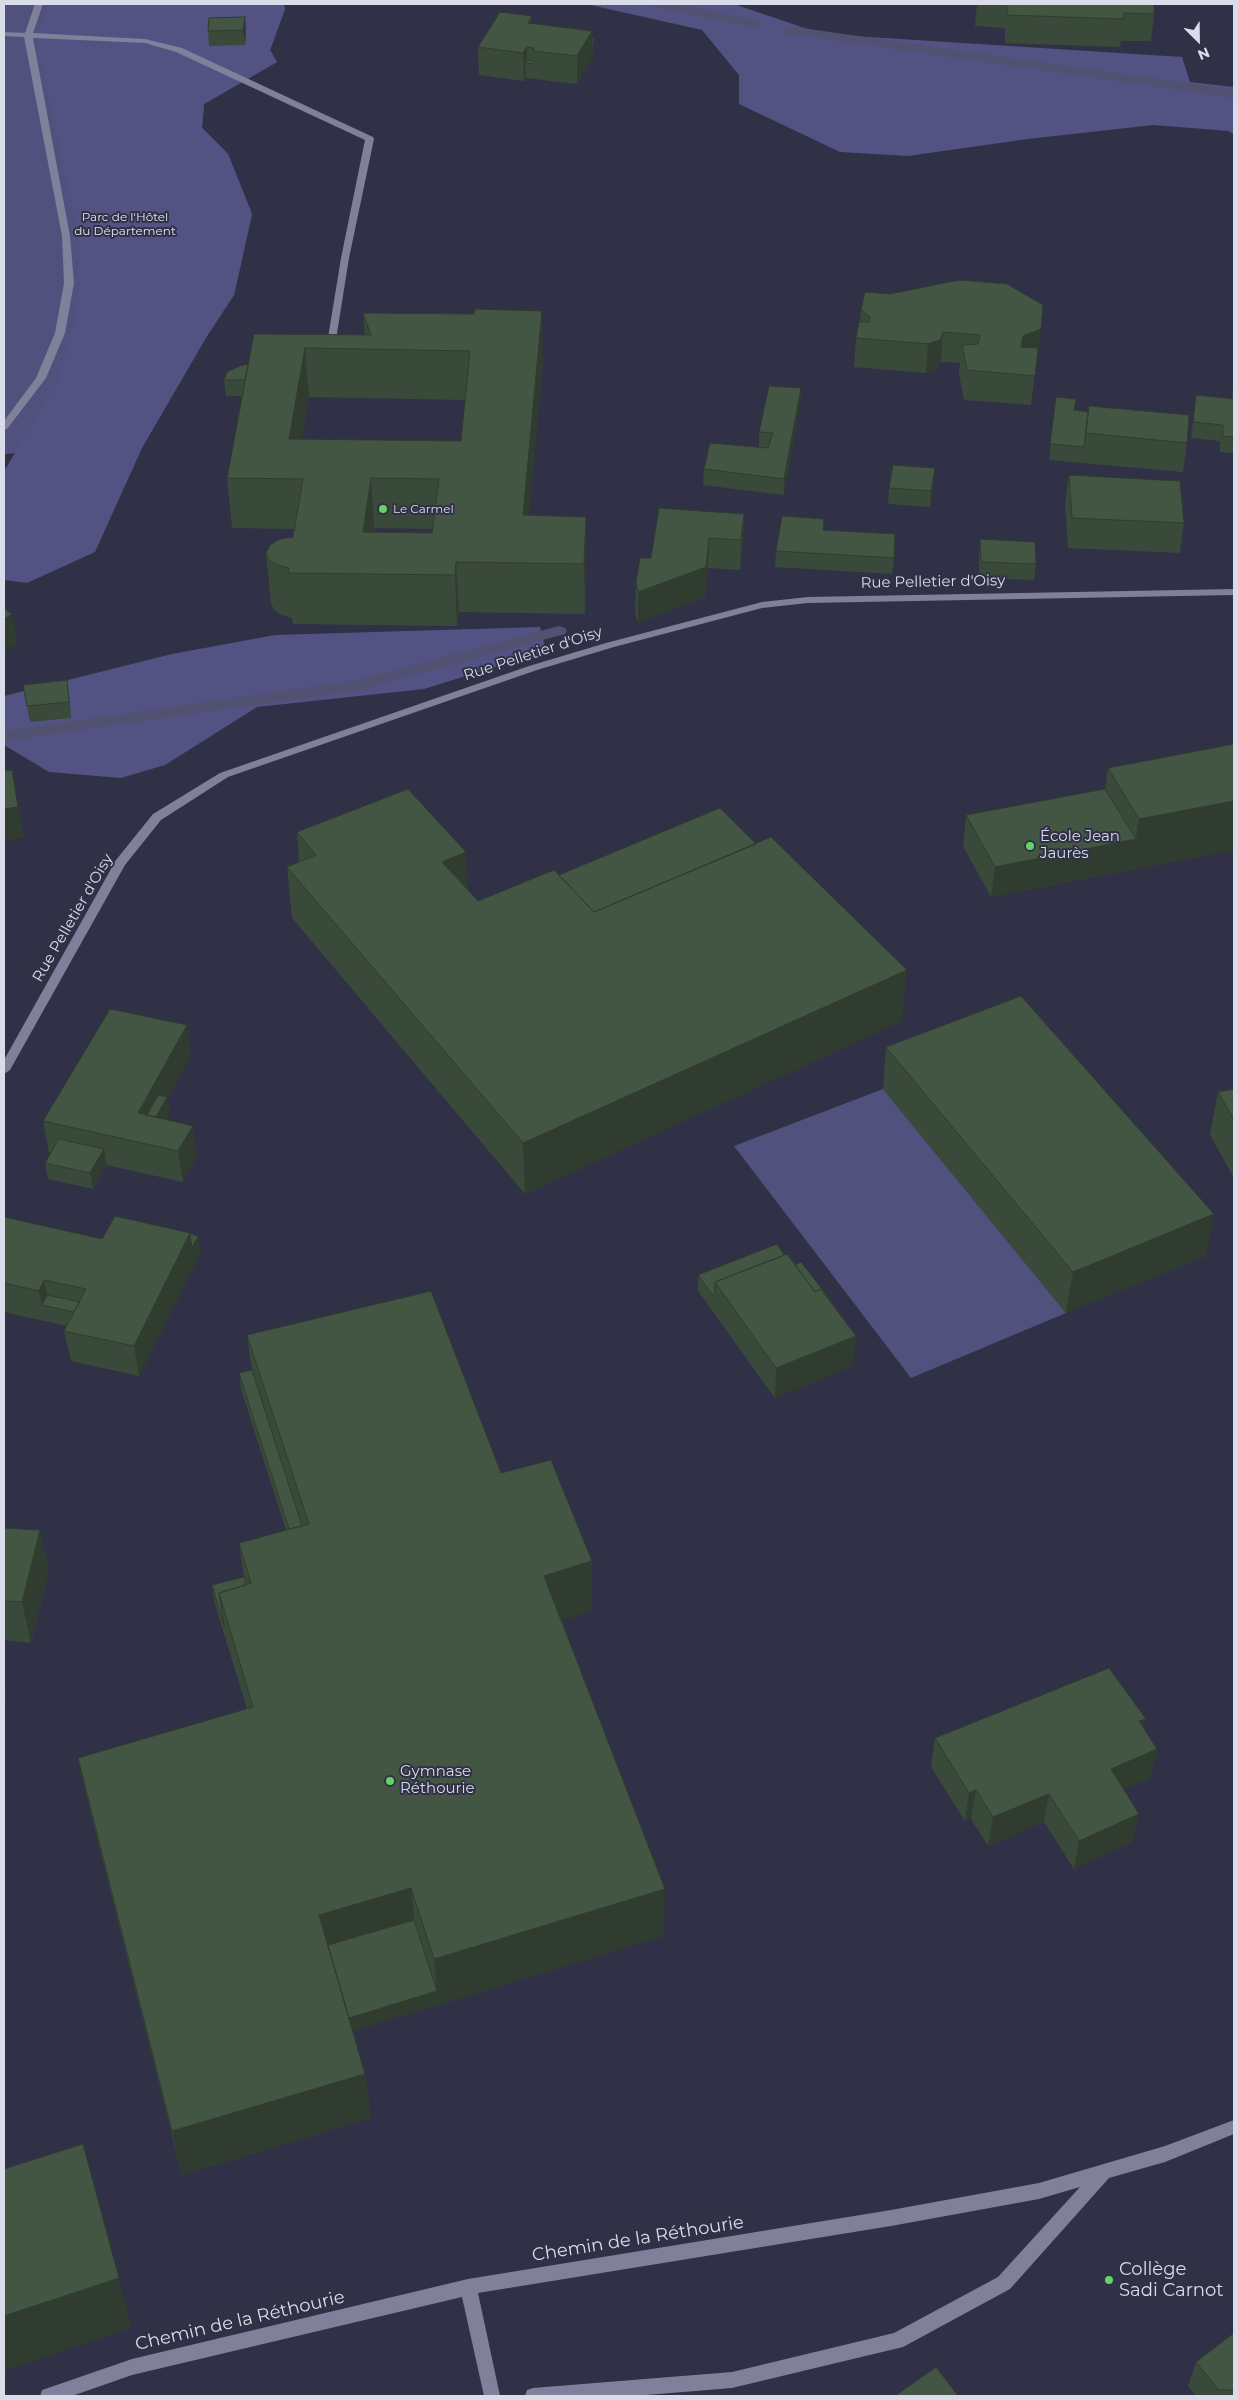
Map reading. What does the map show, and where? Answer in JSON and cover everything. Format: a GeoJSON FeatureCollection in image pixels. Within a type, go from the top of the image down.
{"type":"FeatureCollection","features":[{"type":"Feature","properties":{"kind":"street"},"geometry":{"type":"LineString","coordinates":[[4,428],[41,378],[60,333],[69,284],[66,236],[28,35],[38,4]]}},
{"type":"Feature","properties":{"kind":"street"},"geometry":{"type":"LineString","coordinates":[[4,34],[145,41],[179,50],[370,139],[345,258],[332,344]]}},
{"type":"Feature","properties":{"kind":"street","name":"Rue Pelletier d'Oisy"},"geometry":{"type":"LineString","coordinates":[[4,1070],[120,863],[157,817],[224,775],[533,668],[610,645],[762,605],[808,600],[1234,592]]}},
{"type":"Feature","properties":{"kind":"street","name":"Chemin de la Réthourie"},"geometry":{"type":"LineString","coordinates":[[48,2396],[132,2367],[468,2287],[891,2218],[1040,2190],[1165,2154],[1234,2128]]}},
{"type":"Feature","properties":{"kind":"street"},"geometry":{"type":"LineString","coordinates":[[532,2396],[732,2380],[897,2341],[1004,2283],[1104,2172]]}},
{"type":"Feature","properties":{"kind":"street"},"geometry":{"type":"LineString","coordinates":[[468,2287],[492,2396]]}},
{"type":"Feature","properties":{"kind":"green space","name":"Parc de l'Hôtel du Département"},"geometry":{"type":"Polygon","coordinates":[[[4,4],[284,4],[285,9],[270,50],[277,62],[204,104],[202,128],[228,154],[252,214],[234,295],[207,336],[143,446],[4,454],[4,4]]]}},
{"type":"Feature","properties":{"kind":"green space","name":"Parc de l'Hôtel du Département"},"geometry":{"type":"Polygon","coordinates":[[[48,4],[284,4],[285,9],[270,50],[277,62],[204,104],[202,128],[228,154],[252,214],[234,295],[207,336],[143,446],[95,552],[27,583],[4,580],[4,471],[56,386],[72,333],[81,283],[78,234],[36,40],[48,4]]]}},
{"type":"Feature","properties":{"kind":"green space"},"geometry":{"type":"Polygon","coordinates":[[[586,4],[734,4],[822,34],[1182,57],[1190,82],[1234,87],[1234,135],[1229,131],[1153,125],[1028,139],[908,156],[840,152],[739,104],[739,75],[702,30],[586,4]]]}},
{"type":"Feature","properties":{"kind":"green space"},"geometry":{"type":"Polygon","coordinates":[[[540,627],[546,651],[424,689],[257,707],[165,765],[121,778],[49,772],[4,745],[4,696],[172,654],[275,635],[540,627]]]}},
{"type":"Feature","properties":{"kind":"green space"},"geometry":{"type":"Polygon","coordinates":[[[883,1089],[1066,1313],[911,1378],[734,1146],[883,1089]]]}},
{"type":"Feature","properties":{"kind":"building"},"geometry":{"type":"Polygon","coordinates":[[[1007,4],[1154,4],[1154,14],[1124,13],[1123,19],[1007,15],[1007,4]]]}},
{"type":"Feature","properties":{"kind":"building"},"geometry":{"type":"Polygon","coordinates":[[[500,12],[532,16],[528,23],[592,31],[577,56],[533,51],[534,48],[527,47],[523,53],[478,47],[500,12]]]}},
{"type":"Feature","properties":{"kind":"building"},"geometry":{"type":"Polygon","coordinates":[[[245,17],[243,30],[208,31],[209,18],[245,17]]]}},
{"type":"Feature","properties":{"kind":"building"},"geometry":{"type":"Polygon","coordinates":[[[527,60],[533,61],[533,64],[525,63],[527,60]]]}},
{"type":"Feature","properties":{"kind":"building"},"geometry":{"type":"Polygon","coordinates":[[[959,280],[1007,284],[1043,305],[1041,329],[1023,336],[1021,347],[1038,348],[1035,376],[967,370],[962,345],[978,344],[980,335],[943,332],[940,340],[928,344],[856,338],[859,322],[869,322],[870,317],[861,310],[865,292],[890,294],[959,280]]]}},
{"type":"Feature","properties":{"kind":"building"},"geometry":{"type":"Polygon","coordinates":[[[475,309],[542,311],[523,515],[586,517],[584,564],[456,562],[455,575],[288,573],[289,568],[277,565],[269,560],[266,553],[270,545],[280,539],[293,537],[303,479],[227,478],[254,334],[371,335],[363,313],[474,314],[475,309]],[[305,348],[289,439],[461,441],[470,351],[305,348]],[[371,478],[363,532],[432,533],[439,479],[371,478]]]}},
{"type":"Feature","properties":{"kind":"building"},"geometry":{"type":"Polygon","coordinates":[[[248,364],[245,380],[224,380],[227,372],[248,364]]]}},
{"type":"Feature","properties":{"kind":"building"},"geometry":{"type":"Polygon","coordinates":[[[769,386],[801,388],[784,479],[704,469],[710,443],[768,448],[773,433],[759,432],[769,386]]]}},
{"type":"Feature","properties":{"kind":"building"},"geometry":{"type":"Polygon","coordinates":[[[1196,395],[1234,399],[1234,437],[1223,436],[1223,425],[1193,422],[1196,395]]]}},
{"type":"Feature","properties":{"kind":"building"},"geometry":{"type":"Polygon","coordinates":[[[1056,397],[1076,399],[1074,410],[1088,412],[1084,447],[1050,444],[1056,397]]]}},
{"type":"Feature","properties":{"kind":"building"},"geometry":{"type":"Polygon","coordinates":[[[1089,406],[1189,415],[1187,443],[1086,433],[1089,406]]]}},
{"type":"Feature","properties":{"kind":"building"},"geometry":{"type":"Polygon","coordinates":[[[893,465],[935,468],[931,491],[889,488],[893,465]]]}},
{"type":"Feature","properties":{"kind":"building"},"geometry":{"type":"Polygon","coordinates":[[[1069,475],[1180,481],[1184,523],[1072,518],[1069,475]]]}},
{"type":"Feature","properties":{"kind":"building"},"geometry":{"type":"Polygon","coordinates":[[[659,508],[744,514],[741,540],[709,538],[706,567],[638,592],[636,582],[640,558],[651,558],[659,508]]]}},
{"type":"Feature","properties":{"kind":"building"},"geometry":{"type":"Polygon","coordinates":[[[782,516],[824,519],[823,530],[895,534],[894,558],[776,551],[782,516]]]}},
{"type":"Feature","properties":{"kind":"building"},"geometry":{"type":"Polygon","coordinates":[[[980,539],[1035,542],[1036,564],[981,562],[980,539]]]}},
{"type":"Feature","properties":{"kind":"building"},"geometry":{"type":"Polygon","coordinates":[[[4,608],[12,614],[4,619],[4,608]]]}},
{"type":"Feature","properties":{"kind":"building"},"geometry":{"type":"Polygon","coordinates":[[[67,680],[69,702],[27,706],[23,685],[67,680]]]}},
{"type":"Feature","properties":{"kind":"building"},"geometry":{"type":"Polygon","coordinates":[[[1234,744],[1234,801],[1139,819],[1108,768],[1234,744]]]}},
{"type":"Feature","properties":{"kind":"building"},"geometry":{"type":"Polygon","coordinates":[[[12,770],[18,807],[4,809],[4,771],[12,770]]]}},
{"type":"Feature","properties":{"kind":"building"},"geometry":{"type":"Polygon","coordinates":[[[408,789],[466,852],[442,862],[478,901],[554,870],[594,912],[771,837],[907,970],[523,1143],[287,867],[316,855],[297,832],[408,789]]]}},
{"type":"Feature","properties":{"kind":"building"},"geometry":{"type":"Polygon","coordinates":[[[1105,789],[1136,839],[995,867],[966,815],[1105,789]]]}},
{"type":"Feature","properties":{"kind":"building"},"geometry":{"type":"Polygon","coordinates":[[[720,808],[756,844],[594,912],[559,875],[720,808]]]}},
{"type":"Feature","properties":{"kind":"building"},"geometry":{"type":"Polygon","coordinates":[[[1021,996],[1214,1214],[1073,1272],[886,1047],[1021,996]]]}},
{"type":"Feature","properties":{"kind":"building"},"geometry":{"type":"Polygon","coordinates":[[[110,1009],[187,1025],[138,1113],[193,1126],[178,1151],[43,1121],[110,1009]]]}},
{"type":"Feature","properties":{"kind":"building"},"geometry":{"type":"Polygon","coordinates":[[[1234,1089],[1234,1120],[1218,1092],[1234,1089]]]}},
{"type":"Feature","properties":{"kind":"building"},"geometry":{"type":"Polygon","coordinates":[[[158,1095],[167,1097],[156,1117],[147,1115],[158,1095]]]}},
{"type":"Feature","properties":{"kind":"building"},"geometry":{"type":"Polygon","coordinates":[[[59,1139],[104,1149],[90,1173],[45,1163],[59,1139]]]}},
{"type":"Feature","properties":{"kind":"building"},"geometry":{"type":"Polygon","coordinates":[[[115,1216],[190,1233],[134,1346],[64,1331],[86,1289],[44,1280],[39,1291],[4,1283],[4,1217],[102,1239],[115,1216]]]}},
{"type":"Feature","properties":{"kind":"building"},"geometry":{"type":"Polygon","coordinates":[[[190,1234],[198,1236],[192,1248],[190,1234]]]}},
{"type":"Feature","properties":{"kind":"building"},"geometry":{"type":"Polygon","coordinates":[[[777,1244],[784,1255],[715,1282],[714,1297],[698,1275],[777,1244]]]}},
{"type":"Feature","properties":{"kind":"building"},"geometry":{"type":"Polygon","coordinates":[[[787,1254],[815,1292],[821,1289],[856,1336],[776,1368],[715,1282],[787,1254]]]}},
{"type":"Feature","properties":{"kind":"building"},"geometry":{"type":"Polygon","coordinates":[[[801,1262],[830,1299],[829,1300],[821,1289],[815,1292],[795,1265],[801,1262]]]}},
{"type":"Feature","properties":{"kind":"building","name":"Gymnase Réthourie"},"geometry":{"type":"Polygon","coordinates":[[[431,1291],[501,1473],[551,1460],[592,1561],[544,1576],[665,1889],[434,1959],[411,1888],[319,1915],[365,2074],[172,2131],[78,1758],[253,1707],[219,1593],[251,1583],[239,1543],[309,1524],[247,1335],[431,1291]]]}},
{"type":"Feature","properties":{"kind":"building"},"geometry":{"type":"Polygon","coordinates":[[[47,1295],[80,1302],[74,1312],[42,1305],[47,1295]]]}},
{"type":"Feature","properties":{"kind":"building"},"geometry":{"type":"Polygon","coordinates":[[[252,1370],[302,1526],[289,1529],[239,1373],[252,1370]]]}},
{"type":"Feature","properties":{"kind":"building"},"geometry":{"type":"Polygon","coordinates":[[[4,1528],[40,1530],[22,1602],[4,1601],[4,1528]]]}},
{"type":"Feature","properties":{"kind":"building"},"geometry":{"type":"Polygon","coordinates":[[[244,1577],[246,1585],[219,1593],[224,1626],[212,1585],[244,1577]]]}},
{"type":"Feature","properties":{"kind":"building"},"geometry":{"type":"Polygon","coordinates":[[[1109,1668],[1146,1719],[1139,1721],[1157,1749],[1111,1769],[1139,1814],[1079,1841],[1049,1794],[993,1817],[976,1790],[969,1793],[935,1738],[1109,1668]]]}},
{"type":"Feature","properties":{"kind":"building"},"geometry":{"type":"Polygon","coordinates":[[[414,1920],[437,1991],[349,2018],[328,1945],[414,1920]]]}},
{"type":"Feature","properties":{"kind":"building"},"geometry":{"type":"Polygon","coordinates":[[[83,2144],[119,2278],[4,2316],[4,2169],[83,2144]]]}},
{"type":"Feature","properties":{"kind":"building"},"geometry":{"type":"Polygon","coordinates":[[[1234,2333],[1234,2390],[1219,2390],[1196,2362],[1234,2333]]]}},
{"type":"Feature","properties":{"kind":"building"},"geometry":{"type":"Polygon","coordinates":[[[936,2367],[958,2396],[895,2396],[936,2367]]]}},
{"type":"Feature","properties":{"kind":"waterway"},"geometry":{"type":"LineString","coordinates":[[657,4],[758,24]]}},
{"type":"Feature","properties":{"kind":"waterway"},"geometry":{"type":"LineString","coordinates":[[788,30],[1234,94]]}},
{"type":"Feature","properties":{"kind":"waterway"},"geometry":{"type":"LineString","coordinates":[[4,736],[359,685],[559,631]]}},
{"type":"Feature","properties":{"kind":"place","name":"Le Carmel"},"geometry":{"type":"Point","coordinates":[383,509]}},
{"type":"Feature","properties":{"kind":"place","name":"École Jean Jaurès"},"geometry":{"type":"Point","coordinates":[1030,846]}},
{"type":"Feature","properties":{"kind":"place","name":"Gymnase Réthourie"},"geometry":{"type":"Point","coordinates":[390,1781]}},
{"type":"Feature","properties":{"kind":"place","name":"Collège Sadi Carnot"},"geometry":{"type":"Point","coordinates":[1109,2280]}}]}
